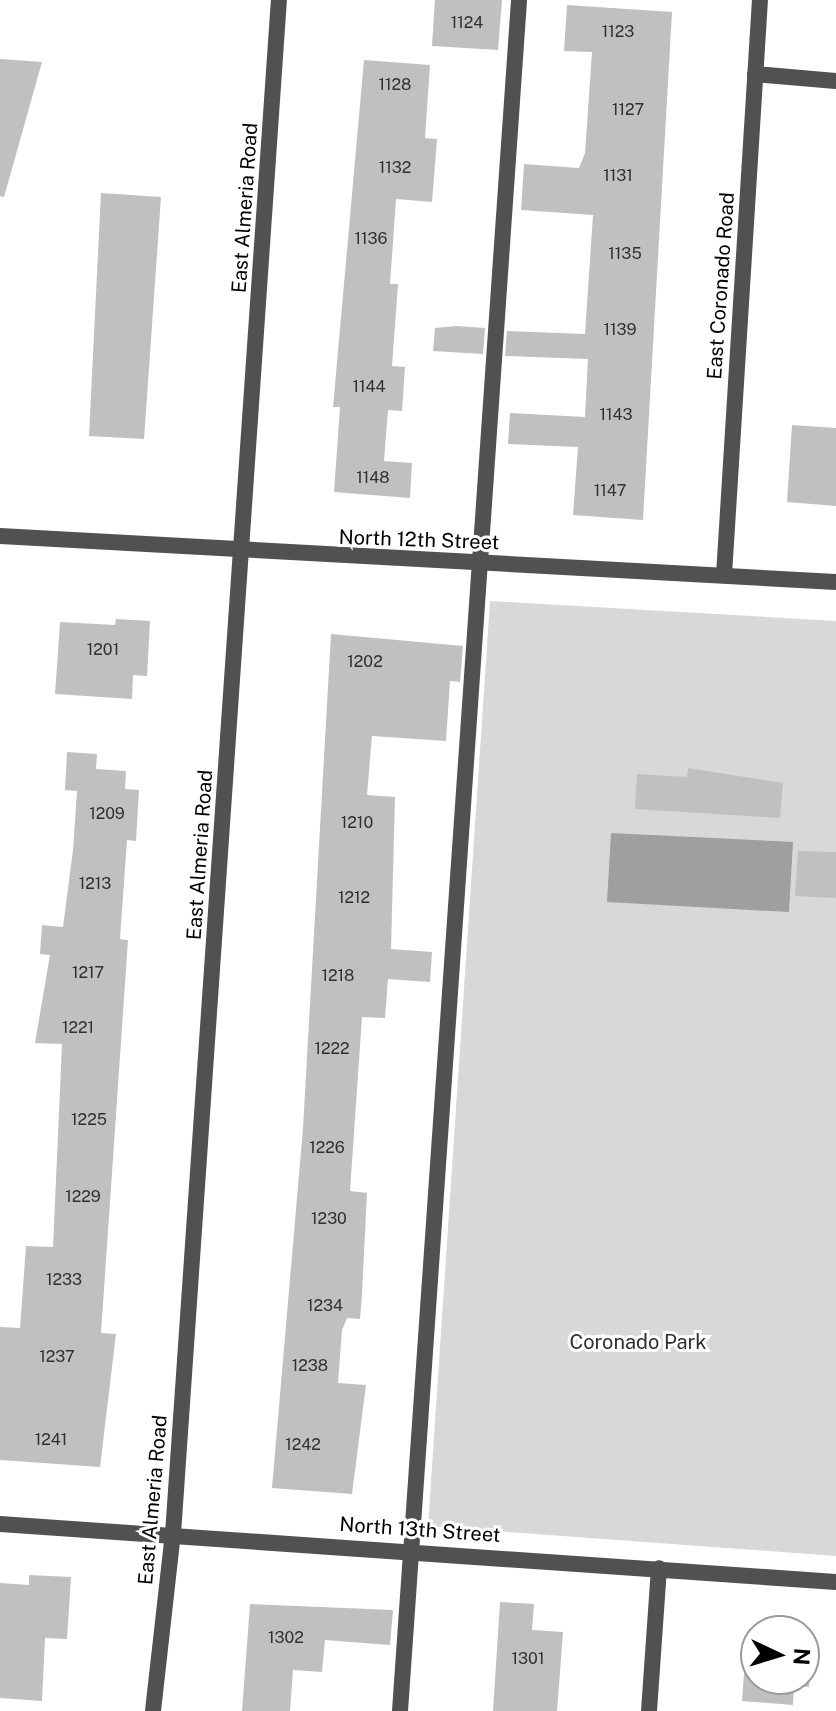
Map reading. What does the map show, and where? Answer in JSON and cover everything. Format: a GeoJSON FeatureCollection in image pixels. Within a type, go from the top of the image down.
{"type":"FeatureCollection","features":[{"type":"Feature","properties":{"kind":"street","name":"East Almeria Road"},"geometry":{"type":"LineString","coordinates":[[153,1711],[173,1534],[279,0]]}},
{"type":"Feature","properties":{"kind":"street"},"geometry":{"type":"LineString","coordinates":[[400,1711],[483,563],[519,0]]}},
{"type":"Feature","properties":{"kind":"street","name":"East Coronado Road"},"geometry":{"type":"LineString","coordinates":[[724,575],[760,0]]}},
{"type":"Feature","properties":{"kind":"street"},"geometry":{"type":"LineString","coordinates":[[755,74],[836,81]]}},
{"type":"Feature","properties":{"kind":"street","name":"North 12th Street"},"geometry":{"type":"LineString","coordinates":[[0,536],[241,553],[836,582]]}},
{"type":"Feature","properties":{"kind":"street","name":"North 13th Street"},"geometry":{"type":"LineString","coordinates":[[0,1524],[411,1549],[836,1582]]}},
{"type":"Feature","properties":{"kind":"street"},"geometry":{"type":"LineString","coordinates":[[649,1711],[659,1568]]}},
{"type":"Feature","properties":{"kind":"green space","name":"Coronado Park"},"geometry":{"type":"Polygon","coordinates":[[[490,601],[836,621],[836,1556],[428,1526],[490,601]]]}},
{"type":"Feature","properties":{"kind":"shaded area"},"geometry":{"type":"Polygon","coordinates":[[[611,833],[793,842],[789,912],[607,902],[611,833]]]}},
{"type":"Feature","properties":{"kind":"building"},"geometry":{"type":"Polygon","coordinates":[[[435,0],[502,0],[498,50],[432,46],[435,0]]]}},
{"type":"Feature","properties":{"kind":"building"},"geometry":{"type":"Polygon","coordinates":[[[567,5],[672,12],[643,520],[573,515],[578,447],[508,444],[510,413],[585,417],[588,359],[505,356],[507,331],[585,334],[593,215],[521,210],[524,164],[579,168],[585,153],[592,52],[564,51],[567,5]]]}},
{"type":"Feature","properties":{"kind":"building"},"geometry":{"type":"Polygon","coordinates":[[[0,59],[42,62],[4,197],[0,196],[0,59]]]}},
{"type":"Feature","properties":{"kind":"building"},"geometry":{"type":"Polygon","coordinates":[[[364,60],[430,65],[425,138],[437,139],[432,202],[396,199],[390,284],[398,284],[392,366],[405,367],[402,411],[388,410],[384,461],[412,463],[410,498],[334,492],[340,407],[333,407],[364,60]]]}},
{"type":"Feature","properties":{"kind":"building"},"geometry":{"type":"Polygon","coordinates":[[[101,193],[161,197],[144,439],[89,436],[101,193]]]}},
{"type":"Feature","properties":{"kind":"building"},"geometry":{"type":"Polygon","coordinates":[[[435,328],[485,328],[483,354],[433,351],[435,328]]]}},
{"type":"Feature","properties":{"kind":"building"},"geometry":{"type":"Polygon","coordinates":[[[792,425],[836,428],[836,506],[787,502],[792,425]]]}},
{"type":"Feature","properties":{"kind":"building"},"geometry":{"type":"Polygon","coordinates":[[[116,619],[150,621],[147,676],[133,675],[132,699],[55,694],[60,622],[115,625],[116,619]]]}},
{"type":"Feature","properties":{"kind":"building"},"geometry":{"type":"Polygon","coordinates":[[[331,634],[463,646],[460,682],[450,681],[446,741],[372,736],[367,795],[395,797],[391,949],[432,952],[430,982],[388,979],[385,1018],[362,1017],[350,1191],[367,1193],[362,1294],[360,1319],[347,1318],[342,1330],[338,1383],[366,1385],[352,1494],[272,1488],[303,1128],[331,634]]]}},
{"type":"Feature","properties":{"kind":"building"},"geometry":{"type":"Polygon","coordinates":[[[67,752],[97,754],[96,769],[126,771],[125,789],[139,790],[136,841],[127,840],[120,939],[128,940],[101,1333],[116,1334],[100,1467],[0,1460],[0,1327],[20,1328],[26,1246],[53,1247],[62,1044],[35,1043],[50,955],[40,954],[42,925],[63,927],[73,850],[77,791],[65,790],[67,752]]]}},
{"type":"Feature","properties":{"kind":"building"},"geometry":{"type":"Polygon","coordinates":[[[688,768],[783,783],[780,818],[635,809],[637,774],[687,777],[688,768]]]}},
{"type":"Feature","properties":{"kind":"building"},"geometry":{"type":"Polygon","coordinates":[[[798,851],[836,852],[836,898],[795,896],[798,851]]]}},
{"type":"Feature","properties":{"kind":"building"},"geometry":{"type":"Polygon","coordinates":[[[29,1575],[71,1577],[67,1639],[45,1638],[42,1701],[0,1698],[0,1583],[29,1585],[29,1575]]]}},
{"type":"Feature","properties":{"kind":"building"},"geometry":{"type":"Polygon","coordinates":[[[500,1602],[534,1604],[532,1630],[563,1632],[557,1711],[493,1711],[500,1602]]]}},
{"type":"Feature","properties":{"kind":"building"},"geometry":{"type":"Polygon","coordinates":[[[250,1604],[393,1610],[390,1645],[325,1640],[322,1672],[293,1670],[290,1711],[242,1711],[250,1604]]]}},
{"type":"Feature","properties":{"kind":"building"},"geometry":{"type":"Polygon","coordinates":[[[742,1695],[794,1695],[793,1705],[742,1701],[742,1695]]]}}]}
